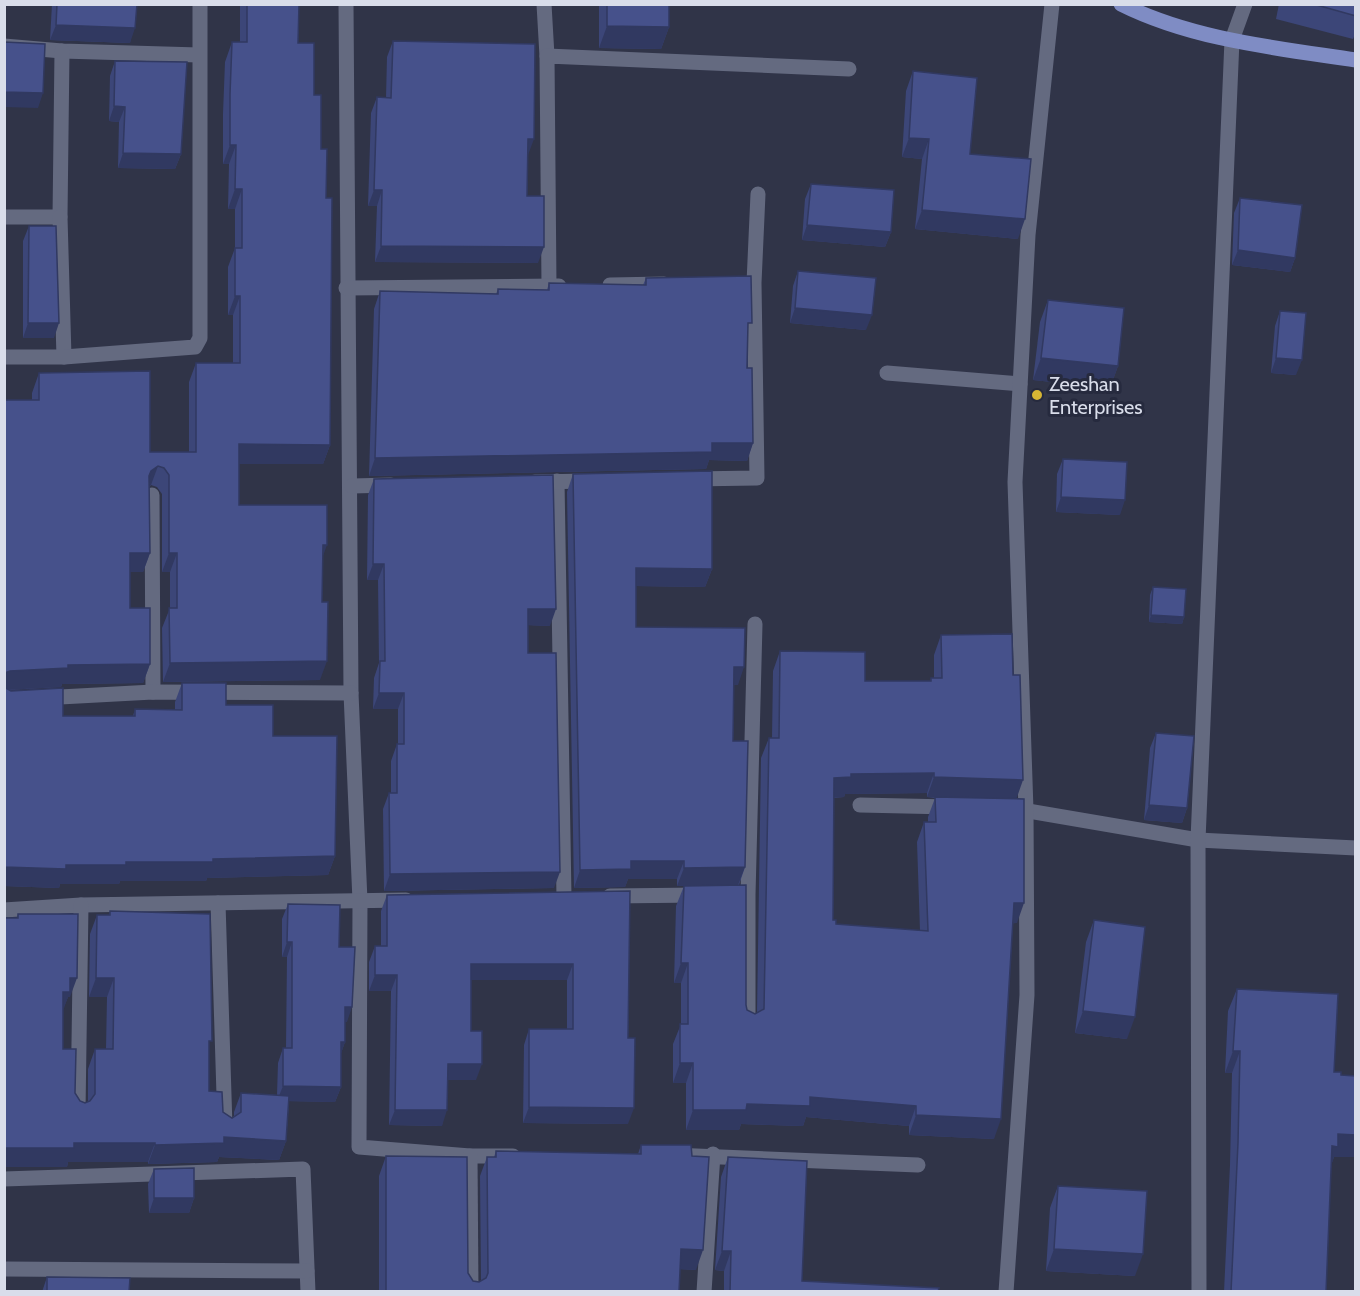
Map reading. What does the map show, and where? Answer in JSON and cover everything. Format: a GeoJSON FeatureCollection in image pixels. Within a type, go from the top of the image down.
{"type":"FeatureCollection","features":[{"type":"Feature","properties":{"kind":"main road"},"geometry":{"type":"LineString","coordinates":[[1121,4],[1232,40],[1356,60]]}},
{"type":"Feature","properties":{"kind":"street"},"geometry":{"type":"LineString","coordinates":[[4,357],[64,357],[195,347],[200,338],[200,4]]}},
{"type":"Feature","properties":{"kind":"street"},"geometry":{"type":"LineString","coordinates":[[346,4],[346,288],[352,486],[351,693],[360,901],[359,1147],[470,1156],[528,1156]]}},
{"type":"Feature","properties":{"kind":"street"},"geometry":{"type":"LineString","coordinates":[[544,4],[547,56],[549,286]]}},
{"type":"Feature","properties":{"kind":"street"},"geometry":{"type":"LineString","coordinates":[[1006,1292],[1027,995],[1026,810],[1015,482],[1028,235],[1052,4]]}},
{"type":"Feature","properties":{"kind":"street"},"geometry":{"type":"LineString","coordinates":[[1199,1292],[1198,840],[1232,40],[1245,4]]}},
{"type":"Feature","properties":{"kind":"street"},"geometry":{"type":"LineString","coordinates":[[4,46],[62,51],[199,55]]}},
{"type":"Feature","properties":{"kind":"street"},"geometry":{"type":"LineString","coordinates":[[62,51],[60,217],[64,357]]}},
{"type":"Feature","properties":{"kind":"street"},"geometry":{"type":"LineString","coordinates":[[547,56],[849,69]]}},
{"type":"Feature","properties":{"kind":"street"},"geometry":{"type":"LineString","coordinates":[[675,480],[757,478],[748,283],[758,194]]}},
{"type":"Feature","properties":{"kind":"street"},"geometry":{"type":"LineString","coordinates":[[4,217],[60,217]]}},
{"type":"Feature","properties":{"kind":"street"},"geometry":{"type":"LineString","coordinates":[[595,285],[674,284]]}},
{"type":"Feature","properties":{"kind":"street"},"geometry":{"type":"LineString","coordinates":[[346,288],[572,286]]}},
{"type":"Feature","properties":{"kind":"street"},"geometry":{"type":"LineString","coordinates":[[887,373],[1020,384]]}},
{"type":"Feature","properties":{"kind":"street"},"geometry":{"type":"LineString","coordinates":[[557,481],[564,897]]}},
{"type":"Feature","properties":{"kind":"street"},"geometry":{"type":"LineString","coordinates":[[523,482],[604,481]]}},
{"type":"Feature","properties":{"kind":"street"},"geometry":{"type":"LineString","coordinates":[[352,486],[409,484]]}},
{"type":"Feature","properties":{"kind":"street"},"geometry":{"type":"LineString","coordinates":[[152,495],[153,692]]}},
{"type":"Feature","properties":{"kind":"street"},"geometry":{"type":"LineString","coordinates":[[748,1025],[742,895],[755,624]]}},
{"type":"Feature","properties":{"kind":"street"},"geometry":{"type":"LineString","coordinates":[[4,700],[153,692],[351,693]]}},
{"type":"Feature","properties":{"kind":"street"},"geometry":{"type":"LineString","coordinates":[[860,805],[967,808]]}},
{"type":"Feature","properties":{"kind":"street"},"geometry":{"type":"LineString","coordinates":[[1002,809],[1026,810],[1198,840],[1356,848]]}},
{"type":"Feature","properties":{"kind":"street"},"geometry":{"type":"LineString","coordinates":[[598,896],[713,895]]}},
{"type":"Feature","properties":{"kind":"street"},"geometry":{"type":"LineString","coordinates":[[4,910],[81,905],[416,900]]}},
{"type":"Feature","properties":{"kind":"street"},"geometry":{"type":"LineString","coordinates":[[218,903],[225,1127]]}},
{"type":"Feature","properties":{"kind":"street"},"geometry":{"type":"LineString","coordinates":[[78,1112],[81,905]]}},
{"type":"Feature","properties":{"kind":"street"},"geometry":{"type":"LineString","coordinates":[[704,1292],[713,1154]]}},
{"type":"Feature","properties":{"kind":"street"},"geometry":{"type":"LineString","coordinates":[[655,1155],[713,1154],[918,1165]]}},
{"type":"Feature","properties":{"kind":"street"},"geometry":{"type":"LineString","coordinates":[[470,1156],[471,1292]]}},
{"type":"Feature","properties":{"kind":"street"},"geometry":{"type":"LineString","coordinates":[[4,1179],[303,1169],[308,1292]]}},
{"type":"Feature","properties":{"kind":"street"},"geometry":{"type":"LineString","coordinates":[[4,1269],[307,1271]]}},
{"type":"Feature","properties":{"kind":"building"},"geometry":{"type":"Polygon","coordinates":[[[57,4],[137,4],[135,28],[56,25],[57,4]]]}},
{"type":"Feature","properties":{"kind":"building"},"geometry":{"type":"Polygon","coordinates":[[[247,4],[299,4],[298,43],[314,43],[314,95],[321,95],[321,149],[327,149],[326,198],[332,198],[330,445],[239,444],[239,505],[327,505],[327,545],[323,545],[322,602],[328,602],[327,661],[170,663],[169,608],[177,608],[177,553],[169,553],[169,475],[164,468],[158,466],[151,471],[149,476],[150,553],[130,553],[130,608],[150,608],[150,664],[68,665],[68,668],[10,671],[4,674],[4,400],[39,400],[39,373],[150,371],[150,452],[196,452],[196,363],[240,363],[240,296],[235,296],[235,248],[242,248],[242,189],[235,189],[236,145],[230,145],[230,94],[232,42],[247,42],[247,4]]]}},
{"type":"Feature","properties":{"kind":"building"},"geometry":{"type":"Polygon","coordinates":[[[607,4],[669,4],[669,27],[607,26],[607,4]]]}},
{"type":"Feature","properties":{"kind":"building"},"geometry":{"type":"Polygon","coordinates":[[[1313,4],[1356,4],[1356,16],[1313,4]]]}},
{"type":"Feature","properties":{"kind":"building"},"geometry":{"type":"Polygon","coordinates":[[[393,41],[535,44],[534,139],[528,139],[527,196],[544,196],[544,247],[381,246],[382,190],[374,190],[377,97],[391,98],[393,41]]]}},
{"type":"Feature","properties":{"kind":"building"},"geometry":{"type":"Polygon","coordinates":[[[4,42],[45,44],[43,93],[4,92],[4,42]]]}},
{"type":"Feature","properties":{"kind":"building"},"geometry":{"type":"Polygon","coordinates":[[[115,61],[187,62],[181,154],[123,153],[125,107],[114,106],[115,61]]]}},
{"type":"Feature","properties":{"kind":"building"},"geometry":{"type":"Polygon","coordinates":[[[913,71],[977,78],[970,154],[1031,159],[1025,219],[922,210],[929,139],[909,138],[913,71]]]}},
{"type":"Feature","properties":{"kind":"building"},"geometry":{"type":"Polygon","coordinates":[[[811,184],[894,190],[891,232],[807,225],[811,184]]]}},
{"type":"Feature","properties":{"kind":"building"},"geometry":{"type":"Polygon","coordinates":[[[1240,198],[1302,205],[1295,258],[1238,250],[1240,198]]]}},
{"type":"Feature","properties":{"kind":"building"},"geometry":{"type":"Polygon","coordinates":[[[29,226],[56,226],[59,323],[28,323],[29,226]]]}},
{"type":"Feature","properties":{"kind":"building"},"geometry":{"type":"Polygon","coordinates":[[[798,271],[876,278],[872,315],[795,308],[798,271]]]}},
{"type":"Feature","properties":{"kind":"building"},"geometry":{"type":"Polygon","coordinates":[[[751,276],[752,323],[748,323],[747,368],[752,368],[753,443],[712,443],[712,452],[375,458],[380,291],[498,294],[498,289],[549,290],[549,283],[646,285],[646,278],[751,276]]]}},
{"type":"Feature","properties":{"kind":"building"},"geometry":{"type":"Polygon","coordinates":[[[1048,300],[1124,308],[1118,366],[1041,358],[1048,300]]]}},
{"type":"Feature","properties":{"kind":"building"},"geometry":{"type":"Polygon","coordinates":[[[1280,311],[1306,313],[1302,360],[1276,358],[1280,311]]]}},
{"type":"Feature","properties":{"kind":"building"},"geometry":{"type":"Polygon","coordinates":[[[1063,459],[1127,462],[1125,500],[1061,497],[1063,459]]]}},
{"type":"Feature","properties":{"kind":"building"},"geometry":{"type":"Polygon","coordinates":[[[712,471],[712,569],[636,568],[636,627],[745,628],[744,667],[734,667],[733,741],[748,741],[745,867],[684,868],[684,861],[631,861],[631,869],[580,870],[573,474],[712,471]]]}},
{"type":"Feature","properties":{"kind":"building"},"geometry":{"type":"Polygon","coordinates":[[[553,475],[556,609],[528,609],[528,653],[556,653],[560,872],[390,874],[389,793],[397,793],[397,744],[404,744],[404,693],[379,693],[380,661],[385,661],[384,564],[373,564],[374,479],[553,475]]]}},
{"type":"Feature","properties":{"kind":"building"},"geometry":{"type":"Polygon","coordinates":[[[1153,587],[1186,589],[1184,617],[1151,615],[1153,587]]]}},
{"type":"Feature","properties":{"kind":"building"},"geometry":{"type":"Polygon","coordinates":[[[1012,634],[1013,675],[1020,675],[1023,780],[934,777],[934,773],[851,774],[851,777],[834,778],[833,920],[836,920],[836,924],[928,931],[924,822],[936,822],[935,797],[1024,799],[1024,903],[1014,903],[1001,1119],[916,1115],[916,1106],[810,1097],[810,1106],[747,1104],[746,1110],[693,1110],[693,1063],[680,1063],[680,1024],[688,1024],[688,963],[681,963],[684,886],[746,885],[746,1005],[747,1010],[755,1014],[764,1009],[769,738],[779,738],[780,651],[865,652],[865,681],[931,681],[931,678],[942,678],[941,635],[1012,634]]]}},
{"type":"Feature","properties":{"kind":"building"},"geometry":{"type":"Polygon","coordinates":[[[182,683],[226,683],[226,705],[273,705],[273,736],[337,736],[335,856],[213,859],[213,862],[126,862],[126,865],[66,865],[66,869],[4,867],[4,687],[11,691],[63,688],[63,716],[135,716],[135,709],[182,710],[182,683]]]}},
{"type":"Feature","properties":{"kind":"building"},"geometry":{"type":"Polygon","coordinates":[[[1156,733],[1194,736],[1187,808],[1149,805],[1156,733]]]}},
{"type":"Feature","properties":{"kind":"building"},"geometry":{"type":"Polygon","coordinates":[[[630,891],[628,1038],[635,1038],[634,1108],[529,1107],[529,1029],[573,1029],[573,964],[471,964],[471,1031],[482,1031],[482,1064],[448,1064],[447,1110],[395,1110],[397,975],[375,975],[375,946],[387,946],[387,895],[630,891]]]}},
{"type":"Feature","properties":{"kind":"building"},"geometry":{"type":"Polygon","coordinates":[[[288,904],[340,905],[339,947],[355,947],[352,1007],[345,1007],[345,1042],[341,1042],[341,1087],[283,1086],[283,1048],[292,1048],[292,942],[287,942],[288,904]]]}},
{"type":"Feature","properties":{"kind":"building"},"geometry":{"type":"Polygon","coordinates":[[[110,911],[210,914],[212,1041],[209,1041],[209,1091],[222,1092],[223,1112],[232,1118],[241,1112],[241,1093],[289,1096],[286,1141],[224,1137],[224,1143],[155,1145],[155,1143],[74,1143],[74,1148],[4,1148],[4,918],[18,918],[18,914],[78,914],[77,978],[70,978],[70,992],[63,992],[63,1049],[76,1049],[75,1093],[80,1101],[85,1103],[90,1101],[95,1094],[95,1049],[113,1049],[114,978],[96,978],[97,915],[110,915],[110,911]]]}},
{"type":"Feature","properties":{"kind":"building"},"geometry":{"type":"Polygon","coordinates":[[[1094,920],[1145,927],[1135,1017],[1083,1011],[1094,920]]]}},
{"type":"Feature","properties":{"kind":"building"},"geometry":{"type":"Polygon","coordinates":[[[1237,989],[1338,994],[1334,1072],[1356,1076],[1356,1135],[1338,1134],[1338,1147],[1332,1146],[1326,1292],[1231,1292],[1240,1051],[1233,1051],[1237,989]]]}},
{"type":"Feature","properties":{"kind":"building"},"geometry":{"type":"Polygon","coordinates":[[[641,1145],[691,1145],[692,1156],[709,1157],[703,1250],[681,1249],[679,1292],[386,1292],[386,1156],[467,1157],[468,1273],[473,1281],[479,1282],[486,1278],[488,1273],[487,1157],[496,1157],[496,1151],[641,1154],[641,1145]]]}},
{"type":"Feature","properties":{"kind":"building"},"geometry":{"type":"Polygon","coordinates":[[[728,1157],[807,1161],[802,1281],[939,1288],[938,1292],[730,1292],[731,1251],[722,1251],[728,1157]]]}},
{"type":"Feature","properties":{"kind":"building"},"geometry":{"type":"Polygon","coordinates":[[[194,1168],[194,1198],[154,1198],[154,1169],[194,1168]]]}},
{"type":"Feature","properties":{"kind":"building"},"geometry":{"type":"Polygon","coordinates":[[[1058,1186],[1147,1191],[1143,1254],[1054,1249],[1058,1186]]]}},
{"type":"Feature","properties":{"kind":"building"},"geometry":{"type":"Polygon","coordinates":[[[47,1277],[130,1278],[129,1292],[47,1292],[47,1277]]]}},
{"type":"Feature","properties":{"kind":"place","name":"Zeeshan Enterprises"},"geometry":{"type":"Point","coordinates":[1037,395]}}]}
